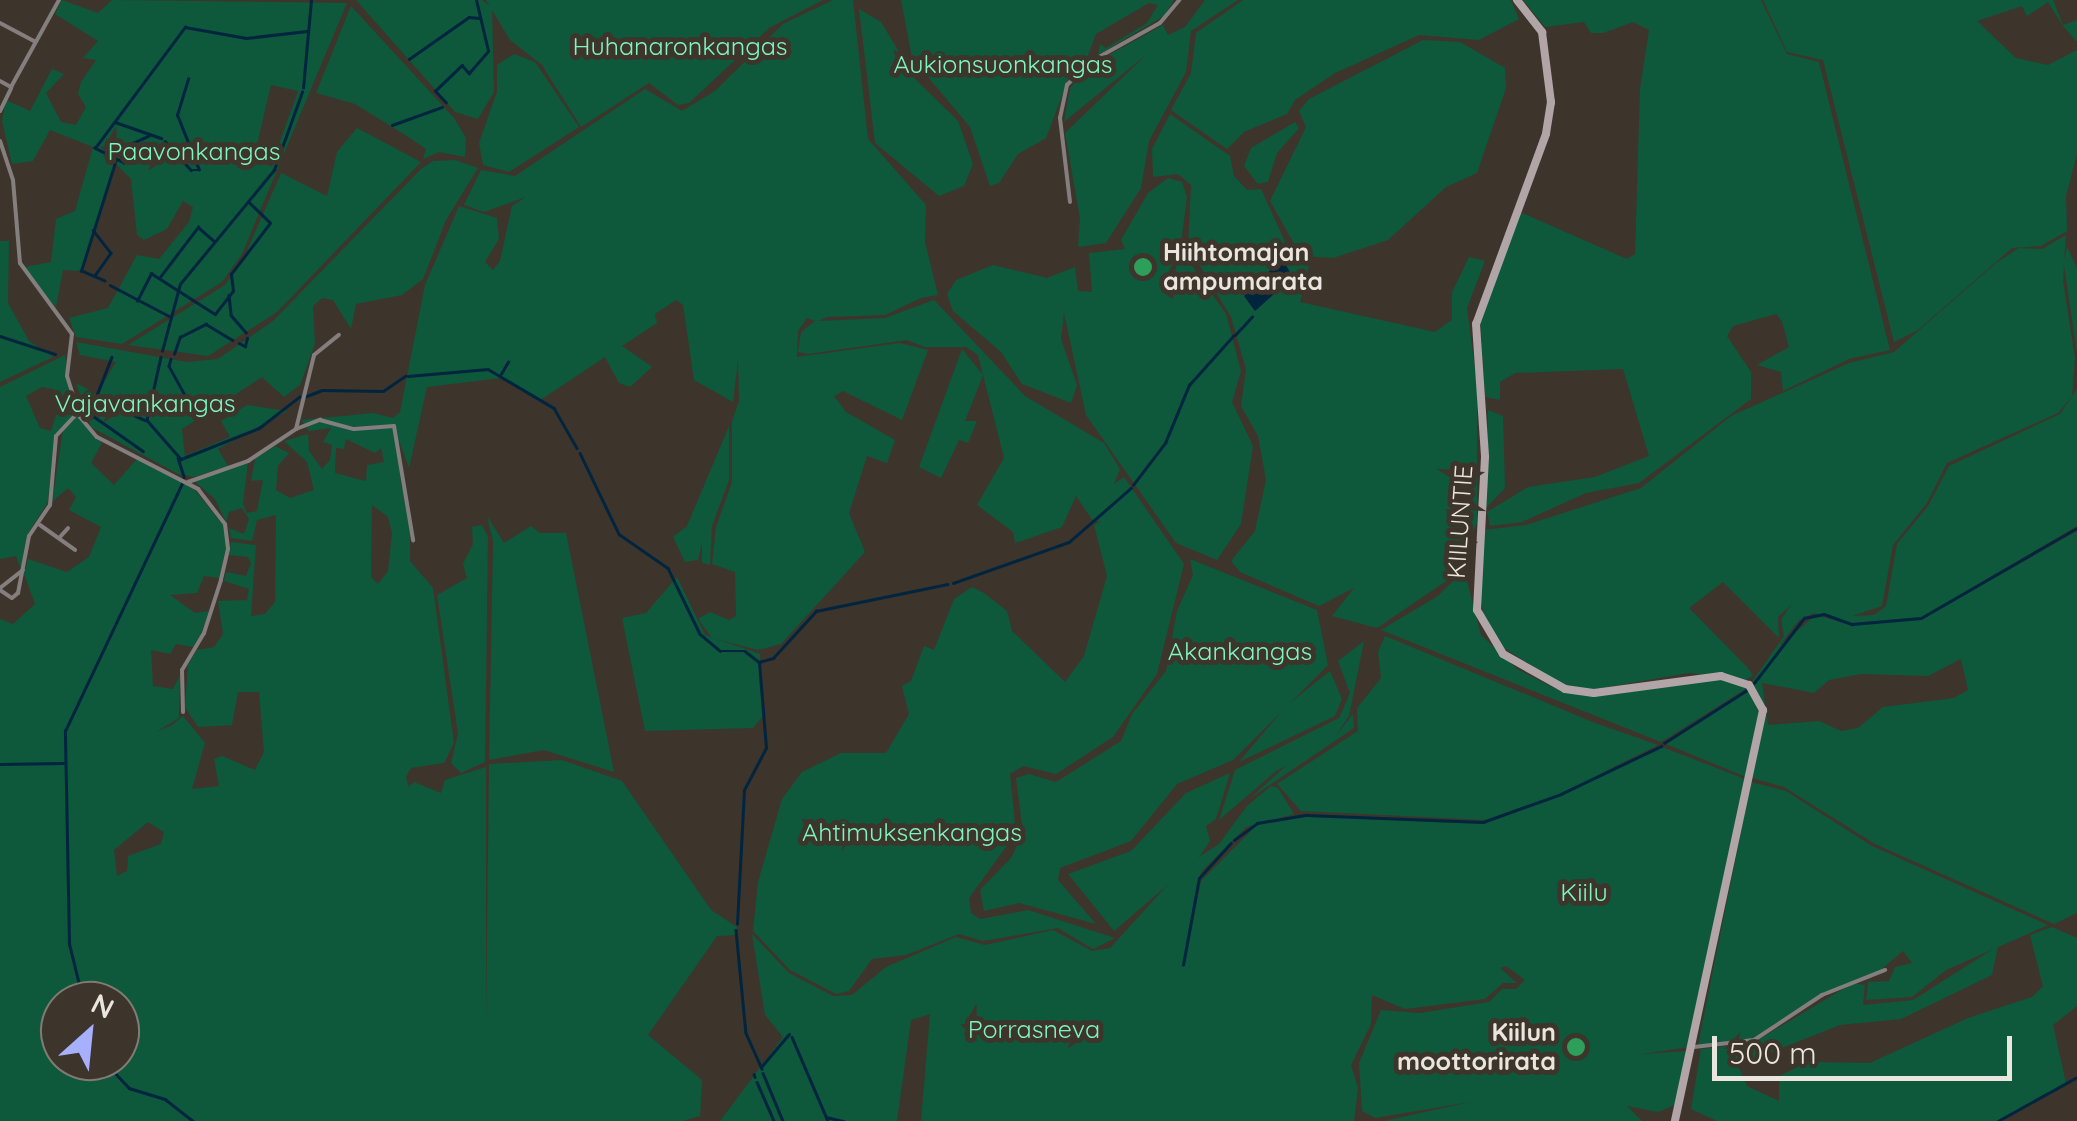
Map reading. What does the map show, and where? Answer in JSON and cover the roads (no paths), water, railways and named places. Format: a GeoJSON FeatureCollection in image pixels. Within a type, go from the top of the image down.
{"type":"FeatureCollection","features":[{"type":"Feature","properties":{"kind":"street"},"geometry":{"type":"LineString","coordinates":[[0,110],[59,0]]}},
{"type":"Feature","properties":{"kind":"street"},"geometry":{"type":"LineString","coordinates":[[1070,202],[1060,118],[1067,85],[1090,62],[1160,23],[1179,0]]}},
{"type":"Feature","properties":{"kind":"street","name":"KIILUNTIE"},"geometry":{"type":"LineString","coordinates":[[1518,0],[1543,37],[1551,102],[1542,144],[1476,324],[1485,458],[1477,610],[1503,654],[1571,691],[1710,675],[1740,680],[1757,695],[1762,722],[1676,1121]]}},
{"type":"Feature","properties":{"kind":"street"},"geometry":{"type":"LineString","coordinates":[[0,23],[36,42]]}},
{"type":"Feature","properties":{"kind":"street"},"geometry":{"type":"LineString","coordinates":[[0,81],[11,87]]}},
{"type":"Feature","properties":{"kind":"street"},"geometry":{"type":"LineString","coordinates":[[0,142],[13,180],[20,263],[72,334],[67,376],[78,412],[96,436],[187,482],[217,508],[228,549],[207,626],[183,665],[183,712]]}},
{"type":"Feature","properties":{"kind":"street"},"geometry":{"type":"LineString","coordinates":[[296,430],[314,355],[339,335]]}},
{"type":"Feature","properties":{"kind":"street"},"geometry":{"type":"LineString","coordinates":[[23,570],[0,589],[15,598],[23,570],[29,536],[40,525],[50,504],[56,436],[78,412]]}},
{"type":"Feature","properties":{"kind":"street"},"geometry":{"type":"LineString","coordinates":[[187,482],[252,458],[320,420],[354,428],[394,426],[414,540]]}},
{"type":"Feature","properties":{"kind":"street"},"geometry":{"type":"LineString","coordinates":[[40,525],[75,550]]}},
{"type":"Feature","properties":{"kind":"street"},"geometry":{"type":"LineString","coordinates":[[60,537],[68,528]]}},
{"type":"Feature","properties":{"kind":"street"},"geometry":{"type":"LineString","coordinates":[[1694,1047],[1754,1040],[1822,996],[1885,970]]}},
{"type":"Feature","properties":{"kind":"water"},"geometry":{"type":"Polygon","coordinates":[[[1282,259],[1293,277],[1255,311],[1244,296],[1282,259]]]}},
{"type":"Feature","properties":{"kind":"waterway"},"geometry":{"type":"LineString","coordinates":[[303,88],[311,0]]}},
{"type":"Feature","properties":{"kind":"waterway"},"geometry":{"type":"LineString","coordinates":[[446,103],[435,91],[462,65],[469,73],[488,51],[476,0]]}},
{"type":"Feature","properties":{"kind":"waterway"},"geometry":{"type":"LineString","coordinates":[[409,59],[469,17],[479,18]]}},
{"type":"Feature","properties":{"kind":"waterway"},"geometry":{"type":"LineString","coordinates":[[149,136],[134,143],[124,163],[95,148],[185,27],[246,38],[307,31]]}},
{"type":"Feature","properties":{"kind":"waterway"},"geometry":{"type":"LineString","coordinates":[[165,141],[191,170],[199,170],[177,115],[188,79]]}},
{"type":"Feature","properties":{"kind":"waterway"},"geometry":{"type":"LineString","coordinates":[[162,351],[180,284],[274,170],[302,92]]}},
{"type":"Feature","properties":{"kind":"waterway"},"geometry":{"type":"LineString","coordinates":[[392,125],[442,107]]}},
{"type":"Feature","properties":{"kind":"waterway"},"geometry":{"type":"LineString","coordinates":[[115,122],[161,138]]}},
{"type":"Feature","properties":{"kind":"waterway"},"geometry":{"type":"LineString","coordinates":[[105,281],[81,271],[116,159]]}},
{"type":"Feature","properties":{"kind":"waterway"},"geometry":{"type":"LineString","coordinates":[[137,301],[151,273],[215,314],[233,291],[231,274],[270,223],[248,202]]}},
{"type":"Feature","properties":{"kind":"waterway"},"geometry":{"type":"LineString","coordinates":[[160,277],[198,227],[213,240]]}},
{"type":"Feature","properties":{"kind":"waterway"},"geometry":{"type":"LineString","coordinates":[[93,230],[111,253],[95,276]]}},
{"type":"Feature","properties":{"kind":"waterway"},"geometry":{"type":"LineString","coordinates":[[110,285],[171,317]]}},
{"type":"Feature","properties":{"kind":"waterway"},"geometry":{"type":"LineString","coordinates":[[229,295],[231,315],[246,332]]}},
{"type":"Feature","properties":{"kind":"waterway"},"geometry":{"type":"LineString","coordinates":[[1235,335],[1252,317]]}},
{"type":"Feature","properties":{"kind":"waterway"},"geometry":{"type":"LineString","coordinates":[[174,354],[180,337],[206,324],[233,340]]}},
{"type":"Feature","properties":{"kind":"waterway"},"geometry":{"type":"LineString","coordinates":[[0,336],[55,354]]}},
{"type":"Feature","properties":{"kind":"waterway"},"geometry":{"type":"LineString","coordinates":[[1133,485],[1165,443],[1189,385],[1233,336]]}},
{"type":"Feature","properties":{"kind":"waterway"},"geometry":{"type":"LineString","coordinates":[[239,343],[245,346],[247,338]]}},
{"type":"Feature","properties":{"kind":"waterway"},"geometry":{"type":"LineString","coordinates":[[112,357],[96,398],[145,420]]}},
{"type":"Feature","properties":{"kind":"waterway"},"geometry":{"type":"LineString","coordinates":[[161,357],[147,420],[181,459],[259,428],[299,397]]}},
{"type":"Feature","properties":{"kind":"waterway"},"geometry":{"type":"LineString","coordinates":[[171,359],[169,366],[197,417]]}},
{"type":"Feature","properties":{"kind":"waterway"},"geometry":{"type":"LineString","coordinates":[[501,374],[508,362]]}},
{"type":"Feature","properties":{"kind":"waterway"},"geometry":{"type":"LineString","coordinates":[[408,376],[488,369],[554,408],[577,448]]}},
{"type":"Feature","properties":{"kind":"waterway"},"geometry":{"type":"LineString","coordinates":[[304,397],[322,390],[383,391],[405,376]]}},
{"type":"Feature","properties":{"kind":"waterway"},"geometry":{"type":"LineString","coordinates":[[96,398],[89,413],[143,451]]}},
{"type":"Feature","properties":{"kind":"waterway"},"geometry":{"type":"LineString","coordinates":[[580,453],[619,534],[668,568],[700,634],[720,651],[745,651],[759,662],[773,658],[816,611],[947,584]]}},
{"type":"Feature","properties":{"kind":"waterway"},"geometry":{"type":"LineString","coordinates":[[178,458],[184,477]]}},
{"type":"Feature","properties":{"kind":"waterway"},"geometry":{"type":"LineString","coordinates":[[78,981],[69,944],[65,731],[182,483]]}},
{"type":"Feature","properties":{"kind":"waterway"},"geometry":{"type":"LineString","coordinates":[[953,583],[1069,542],[1131,488]]}},
{"type":"Feature","properties":{"kind":"waterway"},"geometry":{"type":"LineString","coordinates":[[1754,683],[1804,618],[1824,614],[1852,624],[1921,618],[2077,528]]}},
{"type":"Feature","properties":{"kind":"waterway"},"geometry":{"type":"LineString","coordinates":[[737,924],[744,790],[766,748],[759,662]]}},
{"type":"Feature","properties":{"kind":"waterway"},"geometry":{"type":"LineString","coordinates":[[1664,743],[1747,690]]}},
{"type":"Feature","properties":{"kind":"waterway"},"geometry":{"type":"LineString","coordinates":[[1234,840],[1257,823],[1306,815],[1483,822],[1561,794],[1661,746]]}},
{"type":"Feature","properties":{"kind":"waterway"},"geometry":{"type":"LineString","coordinates":[[0,764],[63,763]]}},
{"type":"Feature","properties":{"kind":"waterway"},"geometry":{"type":"LineString","coordinates":[[1183,965],[1199,878],[1231,843]]}},
{"type":"Feature","properties":{"kind":"waterway"},"geometry":{"type":"LineString","coordinates":[[736,930],[746,1033],[762,1069]]}},
{"type":"Feature","properties":{"kind":"waterway"},"geometry":{"type":"LineString","coordinates":[[761,1067],[789,1034]]}},
{"type":"Feature","properties":{"kind":"waterway"},"geometry":{"type":"LineString","coordinates":[[792,1037],[828,1121]]}},
{"type":"Feature","properties":{"kind":"waterway"},"geometry":{"type":"LineString","coordinates":[[763,1073],[783,1121]]}},
{"type":"Feature","properties":{"kind":"waterway"},"geometry":{"type":"LineString","coordinates":[[1998,1121],[2077,1077]]}},
{"type":"Feature","properties":{"kind":"waterway"},"geometry":{"type":"LineString","coordinates":[[123,1081],[129,1088],[165,1099],[193,1121]]}},
{"type":"Feature","properties":{"kind":"waterway"},"geometry":{"type":"LineString","coordinates":[[757,1082],[774,1121]]}},
{"type":"Feature","properties":{"kind":"waterway"},"geometry":{"type":"LineString","coordinates":[[826,1117],[844,1121]]}},
{"type":"Feature","properties":{"kind":"place","name":"Hiihtomajan ampumarata"},"geometry":{"type":"Point","coordinates":[1143,267]}},
{"type":"Feature","properties":{"kind":"place","name":"Kiilun moottorirata"},"geometry":{"type":"Point","coordinates":[1576,1047]}},
{"type":"Feature","properties":{"kind":"park label","name":"Huhanaronkangas"},"geometry":{"type":"Point","coordinates":[680,46]}},
{"type":"Feature","properties":{"kind":"park label","name":"Aukionsuonkangas"},"geometry":{"type":"Point","coordinates":[1003,64]}},
{"type":"Feature","properties":{"kind":"park label","name":"Paavonkangas"},"geometry":{"type":"Point","coordinates":[194,151]}},
{"type":"Feature","properties":{"kind":"park label","name":"Vajavankangas"},"geometry":{"type":"Point","coordinates":[145,403]}},
{"type":"Feature","properties":{"kind":"park label","name":"Akankangas"},"geometry":{"type":"Point","coordinates":[1240,651]}},
{"type":"Feature","properties":{"kind":"park label","name":"Ahtimuksenkangas"},"geometry":{"type":"Point","coordinates":[912,832]}},
{"type":"Feature","properties":{"kind":"park label","name":"Kiilu"},"geometry":{"type":"Point","coordinates":[1584,892]}},
{"type":"Feature","properties":{"kind":"park label","name":"Porrasneva"},"geometry":{"type":"Point","coordinates":[1034,1029]}}]}
